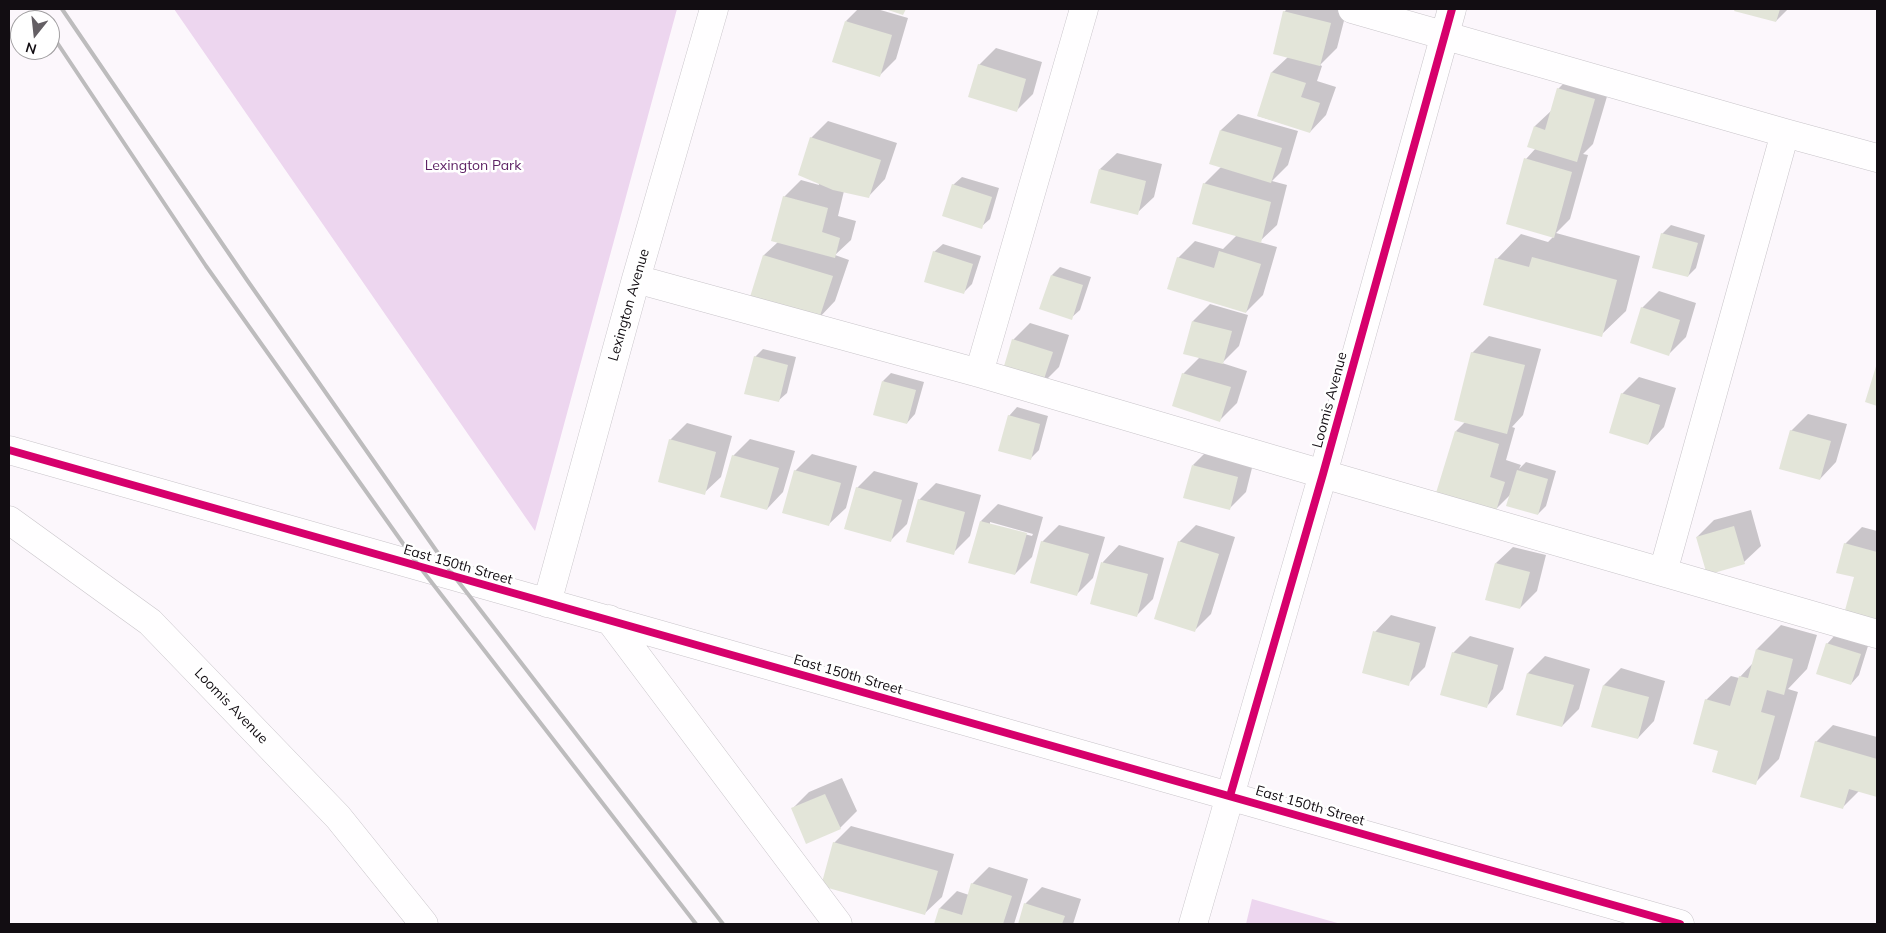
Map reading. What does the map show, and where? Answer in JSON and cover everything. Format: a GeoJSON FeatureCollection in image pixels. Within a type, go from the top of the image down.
{"type":"FeatureCollection","features":[{"type":"Feature","properties":{"kind":"street","name":"Lexington Avenue"},"geometry":{"type":"LineString","coordinates":[[547,603],[636,279],[714,9]]}},
{"type":"Feature","properties":{"kind":"street"},"geometry":{"type":"LineString","coordinates":[[979,373],[1084,9]]}},
{"type":"Feature","properties":{"kind":"street"},"geometry":{"type":"LineString","coordinates":[[1352,9],[1877,158]]}},
{"type":"Feature","properties":{"kind":"street","name":"Loomis Avenue"},"geometry":{"type":"LineString","coordinates":[[1193,924],[1323,474],[1452,9]]}},
{"type":"Feature","properties":{"kind":"street"},"geometry":{"type":"LineString","coordinates":[[1663,572],[1785,133]]}},
{"type":"Feature","properties":{"kind":"street"},"geometry":{"type":"LineString","coordinates":[[636,279],[979,373],[1877,634]]}},
{"type":"Feature","properties":{"kind":"street","name":"East 150th Street"},"geometry":{"type":"LineString","coordinates":[[9,450],[1680,924]]}},
{"type":"Feature","properties":{"kind":"street","name":"Loomis Avenue"},"geometry":{"type":"LineString","coordinates":[[9,520],[150,622],[338,817],[424,924]]}},
{"type":"Feature","properties":{"kind":"street"},"geometry":{"type":"LineString","coordinates":[[609,620],[838,924]]}},
{"type":"Feature","properties":{"kind":"green space","name":"Lexington Park"},"geometry":{"type":"Polygon","coordinates":[[[174,9],[677,9],[535,531],[174,9]]]}},
{"type":"Feature","properties":{"kind":"green space"},"geometry":{"type":"Polygon","coordinates":[[[1252,899],[1341,924],[1246,924],[1252,899]]]}},
{"type":"Feature","properties":{"kind":"building"},"geometry":{"type":"Polygon","coordinates":[[[885,9],[906,9],[903,15],[885,9]]]}},
{"type":"Feature","properties":{"kind":"building"},"geometry":{"type":"Polygon","coordinates":[[[1735,9],[1780,9],[1776,22],[1734,11],[1735,9]]]}},
{"type":"Feature","properties":{"kind":"building"},"geometry":{"type":"Polygon","coordinates":[[[1283,11],[1331,23],[1320,66],[1273,54],[1283,11]]]}},
{"type":"Feature","properties":{"kind":"building"},"geometry":{"type":"Polygon","coordinates":[[[845,21],[892,35],[880,77],[832,62],[845,21]]]}},
{"type":"Feature","properties":{"kind":"building"},"geometry":{"type":"Polygon","coordinates":[[[978,64],[1026,79],[1017,112],[968,97],[978,64]]]}},
{"type":"Feature","properties":{"kind":"building"},"geometry":{"type":"Polygon","coordinates":[[[1271,72],[1306,83],[1301,97],[1320,103],[1310,133],[1257,116],[1271,72]]]}},
{"type":"Feature","properties":{"kind":"building"},"geometry":{"type":"Polygon","coordinates":[[[1557,88],[1595,99],[1577,162],[1527,147],[1534,126],[1545,130],[1557,88]]]}},
{"type":"Feature","properties":{"kind":"building"},"geometry":{"type":"Polygon","coordinates":[[[1220,130],[1282,148],[1271,183],[1209,164],[1220,130]]]}},
{"type":"Feature","properties":{"kind":"building"},"geometry":{"type":"Polygon","coordinates":[[[810,137],[881,160],[869,198],[833,190],[798,175],[810,137]]]}},
{"type":"Feature","properties":{"kind":"building"},"geometry":{"type":"Polygon","coordinates":[[[1524,158],[1572,172],[1554,238],[1506,224],[1524,158]]]}},
{"type":"Feature","properties":{"kind":"building"},"geometry":{"type":"Polygon","coordinates":[[[1099,169],[1146,181],[1138,215],[1090,203],[1099,169]]]}},
{"type":"Feature","properties":{"kind":"building"},"geometry":{"type":"Polygon","coordinates":[[[1203,183],[1271,202],[1261,243],[1192,224],[1203,183]]]}},
{"type":"Feature","properties":{"kind":"building"},"geometry":{"type":"Polygon","coordinates":[[[952,184],[992,197],[982,229],[942,216],[952,184]]]}},
{"type":"Feature","properties":{"kind":"building"},"geometry":{"type":"Polygon","coordinates":[[[783,196],[828,208],[822,232],[840,238],[835,258],[771,241],[783,196]]]}},
{"type":"Feature","properties":{"kind":"building"},"geometry":{"type":"Polygon","coordinates":[[[1661,233],[1698,243],[1688,277],[1652,268],[1661,233]]]}},
{"type":"Feature","properties":{"kind":"building"},"geometry":{"type":"Polygon","coordinates":[[[933,251],[973,264],[964,294],[924,282],[933,251]]]}},
{"type":"Feature","properties":{"kind":"building"},"geometry":{"type":"Polygon","coordinates":[[[1219,251],[1261,264],[1246,313],[1167,289],[1177,257],[1214,268],[1219,251]]]}},
{"type":"Feature","properties":{"kind":"building"},"geometry":{"type":"Polygon","coordinates":[[[763,255],[833,276],[819,319],[750,297],[763,255]]]}},
{"type":"Feature","properties":{"kind":"building"},"geometry":{"type":"Polygon","coordinates":[[[1532,257],[1617,280],[1602,337],[1483,305],[1495,258],[1529,267],[1532,257]]]}},
{"type":"Feature","properties":{"kind":"building"},"geometry":{"type":"Polygon","coordinates":[[[1051,275],[1083,285],[1072,320],[1039,309],[1051,275]]]}},
{"type":"Feature","properties":{"kind":"building"},"geometry":{"type":"Polygon","coordinates":[[[1641,307],[1680,320],[1669,356],[1630,343],[1641,307]]]}},
{"type":"Feature","properties":{"kind":"building"},"geometry":{"type":"Polygon","coordinates":[[[1192,321],[1232,331],[1223,364],[1183,354],[1192,321]]]}},
{"type":"Feature","properties":{"kind":"building"},"geometry":{"type":"Polygon","coordinates":[[[1012,339],[1053,352],[1042,385],[1002,373],[1012,339]]]}},
{"type":"Feature","properties":{"kind":"building"},"geometry":{"type":"Polygon","coordinates":[[[1471,352],[1525,365],[1507,434],[1454,420],[1471,352]]]}},
{"type":"Feature","properties":{"kind":"building"},"geometry":{"type":"Polygon","coordinates":[[[754,356],[788,365],[779,402],[744,394],[754,356]]]}},
{"type":"Feature","properties":{"kind":"building"},"geometry":{"type":"Polygon","coordinates":[[[1877,363],[1877,406],[1865,402],[1877,363]]]}},
{"type":"Feature","properties":{"kind":"building"},"geometry":{"type":"Polygon","coordinates":[[[1182,373],[1231,387],[1220,422],[1172,406],[1182,373]]]}},
{"type":"Feature","properties":{"kind":"building"},"geometry":{"type":"Polygon","coordinates":[[[882,381],[916,390],[907,424],[873,415],[882,381]]]}},
{"type":"Feature","properties":{"kind":"building"},"geometry":{"type":"Polygon","coordinates":[[[1621,393],[1660,405],[1648,445],[1609,433],[1621,393]]]}},
{"type":"Feature","properties":{"kind":"building"},"geometry":{"type":"Polygon","coordinates":[[[1008,415],[1040,424],[1031,460],[998,451],[1008,415]]]}},
{"type":"Feature","properties":{"kind":"building"},"geometry":{"type":"Polygon","coordinates":[[[1790,430],[1831,441],[1820,480],[1779,469],[1790,430]]]}},
{"type":"Feature","properties":{"kind":"building"},"geometry":{"type":"Polygon","coordinates":[[[1455,431],[1499,444],[1490,477],[1505,482],[1496,511],[1436,493],[1455,431]]]}},
{"type":"Feature","properties":{"kind":"building"},"geometry":{"type":"Polygon","coordinates":[[[669,439],[716,452],[705,495],[658,482],[669,439]]]}},
{"type":"Feature","properties":{"kind":"building"},"geometry":{"type":"Polygon","coordinates":[[[732,455],[779,468],[767,510],[720,497],[732,455]]]}},
{"type":"Feature","properties":{"kind":"building"},"geometry":{"type":"Polygon","coordinates":[[[1192,465],[1238,477],[1230,510],[1183,498],[1192,465]]]}},
{"type":"Feature","properties":{"kind":"building"},"geometry":{"type":"Polygon","coordinates":[[[794,470],[841,483],[829,526],[782,513],[794,470]]]}},
{"type":"Feature","properties":{"kind":"building"},"geometry":{"type":"Polygon","coordinates":[[[1517,470],[1548,479],[1538,515],[1506,506],[1517,470]]]}},
{"type":"Feature","properties":{"kind":"building"},"geometry":{"type":"Polygon","coordinates":[[[856,487],[902,500],[891,542],[844,529],[856,487]]]}},
{"type":"Feature","properties":{"kind":"building"},"geometry":{"type":"Polygon","coordinates":[[[918,499],[965,512],[954,555],[906,542],[918,499]]]}},
{"type":"Feature","properties":{"kind":"building"},"geometry":{"type":"Polygon","coordinates":[[[980,521],[1027,533],[1015,575],[968,563],[980,521]]]}},
{"type":"Feature","properties":{"kind":"building"},"geometry":{"type":"Polygon","coordinates":[[[1734,526],[1745,564],[1707,575],[1696,537],[1734,526]]]}},
{"type":"Feature","properties":{"kind":"building"},"geometry":{"type":"Polygon","coordinates":[[[1041,541],[1089,554],[1077,596],[1030,583],[1041,541]]]}},
{"type":"Feature","properties":{"kind":"building"},"geometry":{"type":"Polygon","coordinates":[[[1178,541],[1219,554],[1195,632],[1154,619],[1178,541]]]}},
{"type":"Feature","properties":{"kind":"building"},"geometry":{"type":"Polygon","coordinates":[[[1844,543],[1877,552],[1877,623],[1844,614],[1854,577],[1836,573],[1844,543]]]}},
{"type":"Feature","properties":{"kind":"building"},"geometry":{"type":"Polygon","coordinates":[[[1101,562],[1148,574],[1137,617],[1090,604],[1101,562]]]}},
{"type":"Feature","properties":{"kind":"building"},"geometry":{"type":"Polygon","coordinates":[[[1495,563],[1530,572],[1520,609],[1485,600],[1495,563]]]}},
{"type":"Feature","properties":{"kind":"building"},"geometry":{"type":"Polygon","coordinates":[[[1373,631],[1420,643],[1409,686],[1362,673],[1373,631]]]}},
{"type":"Feature","properties":{"kind":"building"},"geometry":{"type":"Polygon","coordinates":[[[1826,643],[1861,654],[1851,685],[1816,674],[1826,643]]]}},
{"type":"Feature","properties":{"kind":"building"},"geometry":{"type":"Polygon","coordinates":[[[1756,649],[1793,659],[1784,695],[1767,690],[1761,712],[1775,716],[1756,785],[1712,772],[1718,751],[1693,744],[1705,699],[1730,706],[1739,676],[1748,678],[1756,649]]]}},
{"type":"Feature","properties":{"kind":"building"},"geometry":{"type":"Polygon","coordinates":[[[1452,652],[1498,665],[1487,708],[1440,695],[1452,652]]]}},
{"type":"Feature","properties":{"kind":"building"},"geometry":{"type":"Polygon","coordinates":[[[1527,673],[1574,685],[1562,727],[1516,715],[1527,673]]]}},
{"type":"Feature","properties":{"kind":"building"},"geometry":{"type":"Polygon","coordinates":[[[1603,685],[1649,697],[1638,739],[1591,727],[1603,685]]]}},
{"type":"Feature","properties":{"kind":"building"},"geometry":{"type":"Polygon","coordinates":[[[1815,741],[1877,759],[1877,797],[1849,789],[1843,809],[1800,797],[1815,741]]]}},
{"type":"Feature","properties":{"kind":"building"},"geometry":{"type":"Polygon","coordinates":[[[825,794],[841,829],[806,844],[791,808],[825,794]]]}},
{"type":"Feature","properties":{"kind":"building"},"geometry":{"type":"Polygon","coordinates":[[[833,842],[938,871],[925,915],[821,886],[833,842]]]}},
{"type":"Feature","properties":{"kind":"building"},"geometry":{"type":"Polygon","coordinates":[[[971,883],[1012,896],[1003,924],[934,924],[939,908],[962,915],[971,883]]]}},
{"type":"Feature","properties":{"kind":"building"},"geometry":{"type":"Polygon","coordinates":[[[1024,903],[1065,916],[1062,924],[1018,924],[1024,903]]]}},
{"type":"Feature","properties":{"kind":"railway"},"geometry":{"type":"LineString","coordinates":[[62,9],[247,280],[454,576],[723,924]]}},
{"type":"Feature","properties":{"kind":"railway"},"geometry":{"type":"LineString","coordinates":[[60,47],[206,266],[419,566],[696,924]]}},
{"type":"Feature","properties":{"kind":"cycle path"},"geometry":{"type":"LineString","coordinates":[[1230,796],[1323,474],[1452,9]]}},
{"type":"Feature","properties":{"kind":"cycle path"},"geometry":{"type":"LineString","coordinates":[[9,450],[1680,924]]}}]}
